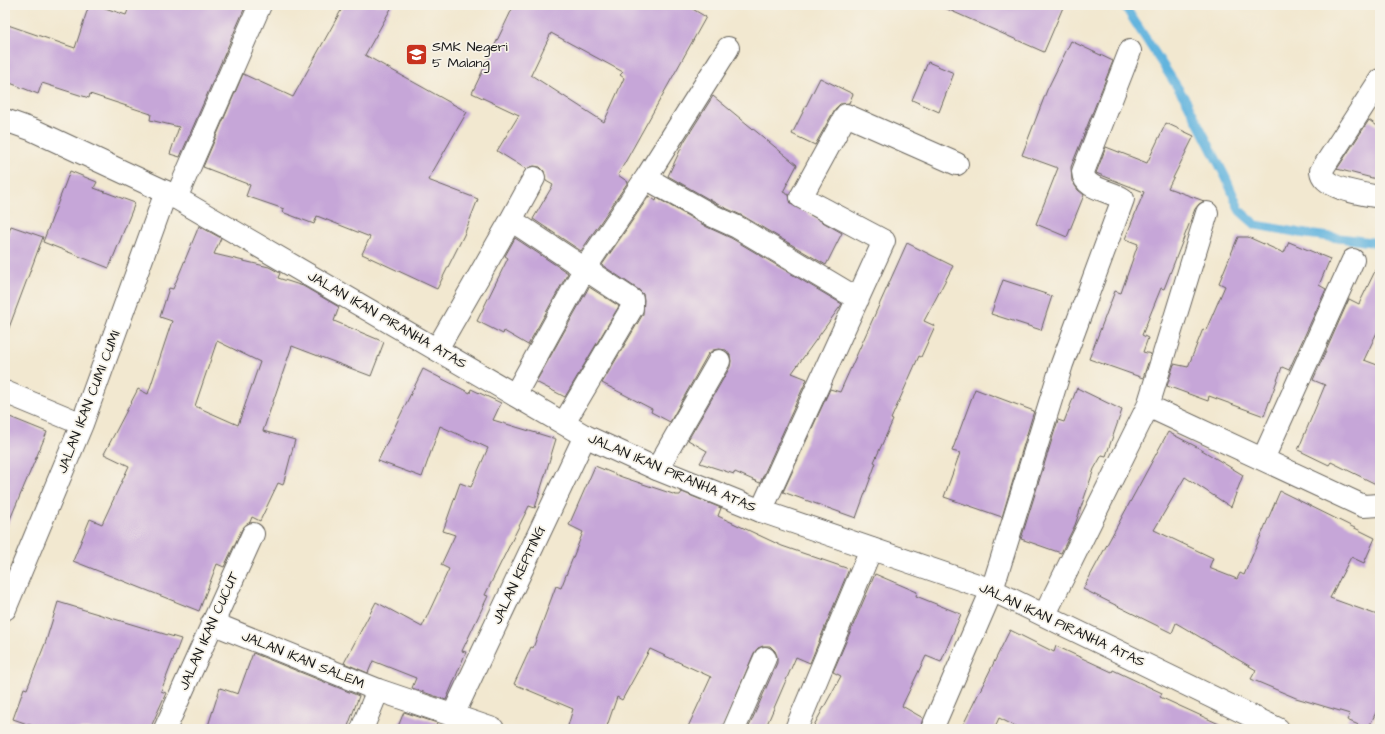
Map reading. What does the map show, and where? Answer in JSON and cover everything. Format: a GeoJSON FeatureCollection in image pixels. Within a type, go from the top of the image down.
{"type":"FeatureCollection","features":[{"type":"Feature","properties":{"kind":"street","name":"JALAN IKAN CUMI CUMI"},"geometry":{"type":"LineString","coordinates":[[5,609],[82,424],[171,195],[260,5]]}},
{"type":"Feature","properties":{"kind":"street"},"geometry":{"type":"LineString","coordinates":[[515,394],[585,268],[646,178],[728,48]]}},
{"type":"Feature","properties":{"kind":"street"},"geometry":{"type":"LineString","coordinates":[[932,729],[992,590],[1062,364],[1123,199],[1116,194],[1088,184],[1084,178],[1083,172],[1130,51]]}},
{"type":"Feature","properties":{"kind":"street"},"geometry":{"type":"LineString","coordinates":[[1380,80],[1321,171],[1323,178],[1331,185],[1380,197]]}},
{"type":"Feature","properties":{"kind":"street"},"geometry":{"type":"LineString","coordinates":[[761,511],[884,242],[801,197],[846,115],[957,164]]}},
{"type":"Feature","properties":{"kind":"street","name":"JALAN IKAN PIRANHA ATAS"},"geometry":{"type":"LineString","coordinates":[[5,120],[34,130],[171,195],[564,422],[585,436],[657,469],[761,511],[992,590],[1045,614],[1278,729]]}},
{"type":"Feature","properties":{"kind":"street"},"geometry":{"type":"LineString","coordinates":[[437,349],[534,178]]}},
{"type":"Feature","properties":{"kind":"street"},"geometry":{"type":"LineString","coordinates":[[646,178],[713,216],[737,227],[858,299]]}},
{"type":"Feature","properties":{"kind":"street"},"geometry":{"type":"LineString","coordinates":[[1045,614],[1148,406],[1207,213]]}},
{"type":"Feature","properties":{"kind":"street"},"geometry":{"type":"LineString","coordinates":[[511,220],[630,298],[633,304],[564,422]]}},
{"type":"Feature","properties":{"kind":"street"},"geometry":{"type":"LineString","coordinates":[[1263,459],[1353,260]]}},
{"type":"Feature","properties":{"kind":"street"},"geometry":{"type":"LineString","coordinates":[[657,469],[719,361]]}},
{"type":"Feature","properties":{"kind":"street"},"geometry":{"type":"LineString","coordinates":[[5,392],[82,424]]}},
{"type":"Feature","properties":{"kind":"street"},"geometry":{"type":"LineString","coordinates":[[1148,406],[1363,506],[1380,505]]}},
{"type":"Feature","properties":{"kind":"street","name":"JALAN KEPITING"},"geometry":{"type":"LineString","coordinates":[[453,715],[585,436]]}},
{"type":"Feature","properties":{"kind":"street","name":"JALAN IKAN CUCUT"},"geometry":{"type":"LineString","coordinates":[[165,729],[253,534]]}},
{"type":"Feature","properties":{"kind":"street"},"geometry":{"type":"LineString","coordinates":[[796,729],[871,549]]}},
{"type":"Feature","properties":{"kind":"street","name":"JALAN IKAN SALEM"},"geometry":{"type":"LineString","coordinates":[[212,623],[378,690],[362,729]]}},
{"type":"Feature","properties":{"kind":"street"},"geometry":{"type":"LineString","coordinates":[[734,729],[765,658]]}},
{"type":"Feature","properties":{"kind":"street"},"geometry":{"type":"LineString","coordinates":[[378,690],[493,729]]}},
{"type":"Feature","properties":{"kind":"building"},"geometry":{"type":"Polygon","coordinates":[[[89,5],[96,5],[126,15],[130,5],[246,5],[180,157],[170,154],[179,127],[150,120],[151,114],[90,94],[89,98],[42,83],[38,94],[5,81],[5,24],[75,48],[89,5]]]}},
{"type":"Feature","properties":{"kind":"building"},"geometry":{"type":"Polygon","coordinates":[[[344,5],[393,5],[365,55],[467,112],[428,180],[478,199],[464,235],[437,289],[362,254],[370,237],[317,216],[314,224],[282,212],[284,209],[246,196],[250,185],[203,167],[243,74],[293,97],[344,5]]]}},
{"type":"Feature","properties":{"kind":"building"},"geometry":{"type":"Polygon","coordinates":[[[514,5],[686,5],[706,17],[618,175],[628,182],[581,251],[533,219],[553,185],[546,181],[544,171],[540,167],[534,166],[526,169],[497,151],[519,115],[472,93],[514,5]],[[551,33],[531,75],[604,122],[624,78],[620,75],[623,72],[551,33]]]}},
{"type":"Feature","properties":{"kind":"building"},"geometry":{"type":"Polygon","coordinates":[[[938,5],[1064,5],[1044,52],[938,5]]]}},
{"type":"Feature","properties":{"kind":"building"},"geometry":{"type":"Polygon","coordinates":[[[1071,41],[1113,61],[1071,167],[1072,181],[1078,190],[1084,195],[1067,237],[1036,224],[1058,168],[1022,155],[1047,90],[1071,41]]]}},
{"type":"Feature","properties":{"kind":"building"},"geometry":{"type":"Polygon","coordinates":[[[928,62],[954,73],[939,112],[912,100],[928,62]]]}},
{"type":"Feature","properties":{"kind":"building"},"geometry":{"type":"Polygon","coordinates":[[[820,78],[853,94],[849,103],[840,104],[835,109],[815,145],[792,134],[820,78]]]}},
{"type":"Feature","properties":{"kind":"building"},"geometry":{"type":"Polygon","coordinates":[[[713,96],[797,165],[783,192],[789,195],[791,204],[842,233],[826,265],[743,216],[719,205],[668,176],[684,142],[713,96]]]}},
{"type":"Feature","properties":{"kind":"building"},"geometry":{"type":"Polygon","coordinates":[[[1369,120],[1380,128],[1380,180],[1337,169],[1369,120]]]}},
{"type":"Feature","properties":{"kind":"building"},"geometry":{"type":"Polygon","coordinates":[[[1166,123],[1194,136],[1168,188],[1204,201],[1195,209],[1164,289],[1161,288],[1142,335],[1148,338],[1143,352],[1151,354],[1143,378],[1089,359],[1115,291],[1121,293],[1138,244],[1125,239],[1144,192],[1096,173],[1106,147],[1147,163],[1166,123]]]}},
{"type":"Feature","properties":{"kind":"building"},"geometry":{"type":"Polygon","coordinates":[[[70,171],[97,182],[94,188],[135,203],[109,268],[43,242],[70,171]]]}},
{"type":"Feature","properties":{"kind":"building"},"geometry":{"type":"Polygon","coordinates":[[[649,196],[656,201],[657,198],[707,227],[731,238],[842,304],[792,373],[807,379],[760,483],[735,472],[734,474],[700,463],[707,451],[688,440],[730,367],[730,355],[726,350],[713,350],[708,354],[670,422],[651,412],[652,409],[602,383],[643,314],[644,300],[643,294],[639,290],[602,265],[649,196]]]}},
{"type":"Feature","properties":{"kind":"building"},"geometry":{"type":"Polygon","coordinates":[[[11,226],[43,237],[7,333],[5,332],[5,243],[11,226]]]}},
{"type":"Feature","properties":{"kind":"building"},"geometry":{"type":"Polygon","coordinates":[[[199,226],[221,238],[214,254],[269,267],[280,273],[278,278],[303,286],[339,307],[334,321],[384,342],[371,376],[292,346],[263,431],[295,440],[283,485],[278,483],[260,521],[252,517],[250,522],[242,529],[224,567],[217,564],[199,611],[73,561],[90,519],[102,524],[129,466],[104,454],[138,389],[148,394],[172,321],[160,317],[169,288],[173,289],[199,226]],[[217,341],[195,406],[238,425],[260,362],[217,341]]]}},
{"type":"Feature","properties":{"kind":"building"},"geometry":{"type":"Polygon","coordinates":[[[1238,237],[1248,237],[1284,253],[1289,242],[1330,259],[1319,285],[1326,289],[1289,370],[1282,367],[1264,416],[1209,396],[1208,401],[1167,386],[1174,364],[1188,367],[1203,329],[1206,330],[1225,286],[1219,283],[1238,237]]]}},
{"type":"Feature","properties":{"kind":"building"},"geometry":{"type":"Polygon","coordinates":[[[515,238],[568,273],[528,345],[504,331],[503,334],[477,321],[508,258],[505,256],[515,238]]]}},
{"type":"Feature","properties":{"kind":"building"},"geometry":{"type":"Polygon","coordinates":[[[907,243],[953,266],[924,321],[935,326],[921,357],[919,356],[891,419],[893,420],[874,462],[876,463],[856,518],[783,492],[830,389],[840,392],[907,243]]]}},
{"type":"Feature","properties":{"kind":"building"},"geometry":{"type":"Polygon","coordinates":[[[1380,261],[1380,326],[1364,360],[1380,366],[1380,486],[1331,462],[1329,465],[1298,450],[1325,385],[1313,380],[1349,299],[1359,304],[1380,261]]]}},
{"type":"Feature","properties":{"kind":"building"},"geometry":{"type":"Polygon","coordinates":[[[1003,280],[1052,296],[1041,330],[991,314],[1003,280]]]}},
{"type":"Feature","properties":{"kind":"building"},"geometry":{"type":"Polygon","coordinates":[[[589,287],[619,306],[565,397],[536,382],[589,287]]]}},
{"type":"Feature","properties":{"kind":"building"},"geometry":{"type":"Polygon","coordinates":[[[423,369],[470,393],[471,389],[501,403],[493,420],[556,439],[535,508],[529,506],[485,595],[488,596],[462,651],[466,652],[446,700],[412,688],[416,678],[373,661],[368,673],[344,663],[376,602],[422,627],[449,569],[441,565],[455,535],[443,531],[460,483],[471,487],[488,448],[440,426],[422,477],[378,461],[423,369]]]}},
{"type":"Feature","properties":{"kind":"building"},"geometry":{"type":"Polygon","coordinates":[[[1077,388],[1122,410],[1106,456],[1102,455],[1094,469],[1075,525],[1061,553],[1021,539],[1058,420],[1064,422],[1077,388]]]}},
{"type":"Feature","properties":{"kind":"building"},"geometry":{"type":"Polygon","coordinates":[[[975,389],[1034,411],[1002,517],[944,497],[960,453],[952,451],[975,389]]]}},
{"type":"Feature","properties":{"kind":"building"},"geometry":{"type":"Polygon","coordinates":[[[5,415],[47,432],[5,531],[5,415]]]}},
{"type":"Feature","properties":{"kind":"building"},"geometry":{"type":"Polygon","coordinates":[[[1168,432],[1197,447],[1243,475],[1231,507],[1185,477],[1154,530],[1213,558],[1209,568],[1237,579],[1240,573],[1244,575],[1280,491],[1375,538],[1364,563],[1351,557],[1330,598],[1380,616],[1380,704],[1368,729],[1347,720],[1350,714],[1296,698],[1251,679],[1256,670],[1176,623],[1172,633],[1083,589],[1168,432]]]}},
{"type":"Feature","properties":{"kind":"building"},"geometry":{"type":"Polygon","coordinates":[[[595,466],[622,477],[676,495],[680,495],[682,492],[721,508],[718,516],[782,546],[849,569],[810,663],[796,657],[765,729],[748,729],[777,663],[775,651],[770,646],[758,648],[754,653],[722,729],[687,729],[711,677],[650,649],[622,700],[617,697],[606,729],[567,729],[573,709],[514,684],[531,647],[533,648],[556,586],[561,588],[583,532],[569,525],[595,466]]]}},
{"type":"Feature","properties":{"kind":"building"},"geometry":{"type":"Polygon","coordinates":[[[875,574],[917,592],[916,596],[961,614],[941,662],[926,656],[902,706],[923,718],[920,729],[812,729],[841,676],[833,672],[875,574]]]}},
{"type":"Feature","properties":{"kind":"building"},"geometry":{"type":"Polygon","coordinates":[[[58,602],[181,639],[161,691],[166,693],[150,729],[42,729],[13,719],[24,688],[27,689],[46,641],[58,602]]]}},
{"type":"Feature","properties":{"kind":"building"},"geometry":{"type":"Polygon","coordinates":[[[1010,630],[1054,652],[1056,646],[1112,672],[1113,670],[1162,693],[1160,697],[1230,729],[1021,729],[999,718],[994,729],[961,729],[1010,630]]]}},
{"type":"Feature","properties":{"kind":"building"},"geometry":{"type":"Polygon","coordinates":[[[253,653],[359,696],[347,729],[207,729],[220,688],[238,694],[253,653]]]}},
{"type":"Feature","properties":{"kind":"building"},"geometry":{"type":"Polygon","coordinates":[[[404,712],[437,723],[435,729],[397,729],[404,712]]]}},
{"type":"Feature","properties":{"kind":"waterway"},"geometry":{"type":"LineString","coordinates":[[1124,5],[1187,102],[1226,178],[1240,211],[1256,225],[1306,234],[1380,243]]}},
{"type":"Feature","properties":{"kind":"place","name":"SMK Negeri 5 Malang"},"geometry":{"type":"Point","coordinates":[416,55]}}]}
